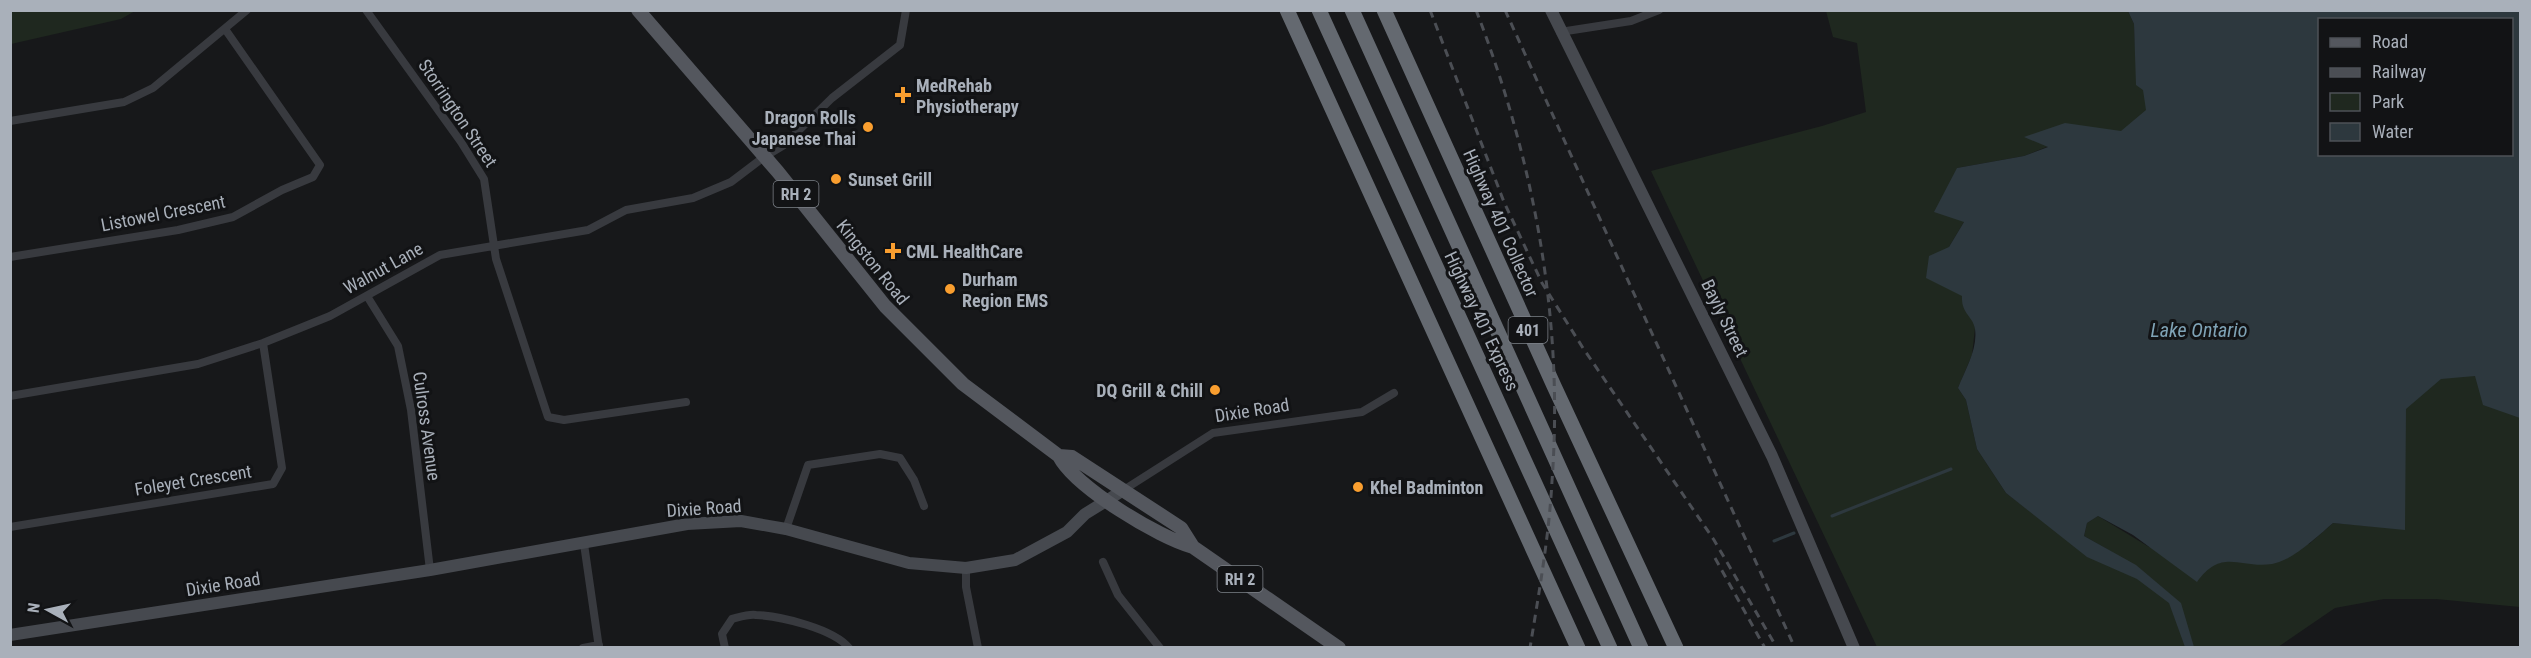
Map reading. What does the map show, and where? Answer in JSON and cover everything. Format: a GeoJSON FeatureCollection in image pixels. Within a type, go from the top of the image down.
{"type":"FeatureCollection","features":[{"type":"Feature","properties":{"kind":"highway"},"geometry":{"type":"LineString","coordinates":[[1287,10],[1578,648]]}},
{"type":"Feature","properties":{"kind":"highway","name":"Highway 401 Express"},"geometry":{"type":"LineString","coordinates":[[1319,10],[1610,648]]}},
{"type":"Feature","properties":{"kind":"highway","name":"Highway 401 Express"},"geometry":{"type":"LineString","coordinates":[[1352,10],[1641,648]]}},
{"type":"Feature","properties":{"kind":"highway","name":"Highway 401 Collector"},"geometry":{"type":"LineString","coordinates":[[1384,10],[1676,648]]}},
{"type":"Feature","properties":{"kind":"main road","name":"Kingston Road"},"geometry":{"type":"LineString","coordinates":[[638,10],[764,156],[874,295],[916,340],[963,384],[1059,456],[1066,469],[1108,501],[1176,542],[1193,546]]}},
{"type":"Feature","properties":{"kind":"main road","name":"Kingston Road"},"geometry":{"type":"LineString","coordinates":[[1059,456],[1072,457],[1181,528],[1193,546],[1339,648]]}},
{"type":"Feature","properties":{"kind":"street"},"geometry":{"type":"LineString","coordinates":[[10,121],[124,102],[153,88],[247,10]]}},
{"type":"Feature","properties":{"kind":"street","name":"Storrington Street"},"geometry":{"type":"LineString","coordinates":[[366,10],[461,142],[484,179],[495,245],[506,290],[548,417],[564,420],[686,402]]}},
{"type":"Feature","properties":{"kind":"street","name":"Walnut Lane"},"geometry":{"type":"LineString","coordinates":[[10,396],[198,364],[263,343],[330,316],[440,255],[588,230],[626,210],[693,198],[731,182],[764,156],[784,145],[832,98],[900,45],[906,10]]}},
{"type":"Feature","properties":{"kind":"street","name":"Bayly Street"},"geometry":{"type":"LineString","coordinates":[[1551,10],[1560,32],[1710,326],[1772,456],[1854,648]]}},
{"type":"Feature","properties":{"kind":"street"},"geometry":{"type":"LineString","coordinates":[[1560,32],[1631,21],[1658,12]]}},
{"type":"Feature","properties":{"kind":"street","name":"Listowel Crescent"},"geometry":{"type":"LineString","coordinates":[[10,257],[178,231],[233,217],[282,190],[313,177],[320,165],[225,29]]}},
{"type":"Feature","properties":{"kind":"street","name":"Culross Avenue"},"geometry":{"type":"LineString","coordinates":[[367,296],[398,346],[411,410],[430,570]]}},
{"type":"Feature","properties":{"kind":"street","name":"Foleyet Crescent"},"geometry":{"type":"LineString","coordinates":[[10,527],[273,484],[282,468],[263,343]]}},
{"type":"Feature","properties":{"kind":"street","name":"Dixie Road"},"geometry":{"type":"LineString","coordinates":[[10,635],[430,570],[687,524],[741,521],[786,529],[909,563],[966,568],[1015,560],[1067,531],[1084,514],[1213,433],[1362,412],[1394,393]]}},
{"type":"Feature","properties":{"kind":"street"},"geometry":{"type":"LineString","coordinates":[[786,529],[808,465],[880,453],[900,458],[914,480],[924,506]]}},
{"type":"Feature","properties":{"kind":"street"},"geometry":{"type":"LineString","coordinates":[[583,648],[599,646],[584,544]]}},
{"type":"Feature","properties":{"kind":"street"},"geometry":{"type":"LineString","coordinates":[[1103,562],[1118,595],[1160,648]]}},
{"type":"Feature","properties":{"kind":"street"},"geometry":{"type":"LineString","coordinates":[[966,568],[966,587],[978,648]]}},
{"type":"Feature","properties":{"kind":"street"},"geometry":{"type":"LineString","coordinates":[[725,648],[722,634],[732,619],[753,614],[790,621],[842,638],[849,648]]}},
{"type":"Feature","properties":{"kind":"green space"},"geometry":{"type":"Polygon","coordinates":[[[10,11],[135,11],[121,19],[11,44],[10,11]]]}},
{"type":"Feature","properties":{"kind":"green space"},"geometry":{"type":"Polygon","coordinates":[[[1826,11],[2128,11],[2134,24],[2135,46],[2318,153],[2318,156],[2332,156],[2395,166],[2122,131],[2049,146],[2024,156],[1957,168],[1964,222],[1949,247],[1967,277],[1975,328],[1972,355],[1958,388],[1966,400],[1977,449],[2006,493],[2043,521],[2112,552],[2084,536],[2087,523],[2098,516],[2149,547],[2309,544],[2333,523],[2405,529],[2405,513],[2257,357],[2520,376],[2520,607],[2436,599],[2384,599],[2335,608],[2278,647],[1877,647],[1651,171],[1822,126],[1866,112],[1857,43],[1833,37],[1826,11]]]}},
{"type":"Feature","properties":{"kind":"water","name":"Lake Ontario"},"geometry":{"type":"Polygon","coordinates":[[[2128,11],[2520,11],[2520,418],[2483,405],[2475,376],[2441,379],[2406,409],[2405,530],[2333,523],[2296,553],[2272,564],[2223,562],[2206,571],[2197,582],[2133,535],[2098,516],[2087,523],[2084,536],[2136,565],[2181,603],[2194,647],[2185,647],[2169,603],[2137,579],[2087,557],[2006,493],[1977,449],[1966,400],[1958,388],[1973,352],[1974,325],[1963,307],[1962,296],[1926,278],[1929,256],[1949,247],[1964,222],[1934,212],[1957,168],[2024,156],[2048,147],[2024,137],[2065,123],[2121,131],[2146,110],[2143,90],[2136,85],[2134,24],[2128,11]]]}},
{"type":"Feature","properties":{"kind":"waterway"},"geometry":{"type":"LineString","coordinates":[[1832,516],[1951,469]]}},
{"type":"Feature","properties":{"kind":"waterway"},"geometry":{"type":"LineString","coordinates":[[1774,541],[1794,533]]}},
{"type":"Feature","properties":{"kind":"railway"},"geometry":{"type":"LineString","coordinates":[[1430,10],[1504,202],[1542,283],[1583,348],[1714,540],[1777,648]]}},
{"type":"Feature","properties":{"kind":"railway"},"geometry":{"type":"LineString","coordinates":[[1476,10],[1514,124],[1529,182],[1549,301],[1555,421],[1551,502],[1530,648]]}},
{"type":"Feature","properties":{"kind":"railway"},"geometry":{"type":"LineString","coordinates":[[1505,10],[1795,648]]}},
{"type":"Feature","properties":{"kind":"railway"},"geometry":{"type":"LineString","coordinates":[[1715,558],[1765,648]]}},
{"type":"Feature","properties":{"kind":"place","name":"MedRehab Physiotherapy"},"geometry":{"type":"Point","coordinates":[903,95]}},
{"type":"Feature","properties":{"kind":"place","name":"Dragon Rolls Japanese Thai"},"geometry":{"type":"Point","coordinates":[868,127]}},
{"type":"Feature","properties":{"kind":"place","name":"Sunset Grill"},"geometry":{"type":"Point","coordinates":[836,179]}},
{"type":"Feature","properties":{"kind":"place","name":"CML HealthCare"},"geometry":{"type":"Point","coordinates":[893,251]}},
{"type":"Feature","properties":{"kind":"place","name":"Durham Region EMS"},"geometry":{"type":"Point","coordinates":[950,289]}},
{"type":"Feature","properties":{"kind":"place","name":"DQ Grill & Chill"},"geometry":{"type":"Point","coordinates":[1215,390]}},
{"type":"Feature","properties":{"kind":"place","name":"Khel Badminton"},"geometry":{"type":"Point","coordinates":[1358,487]}}]}
